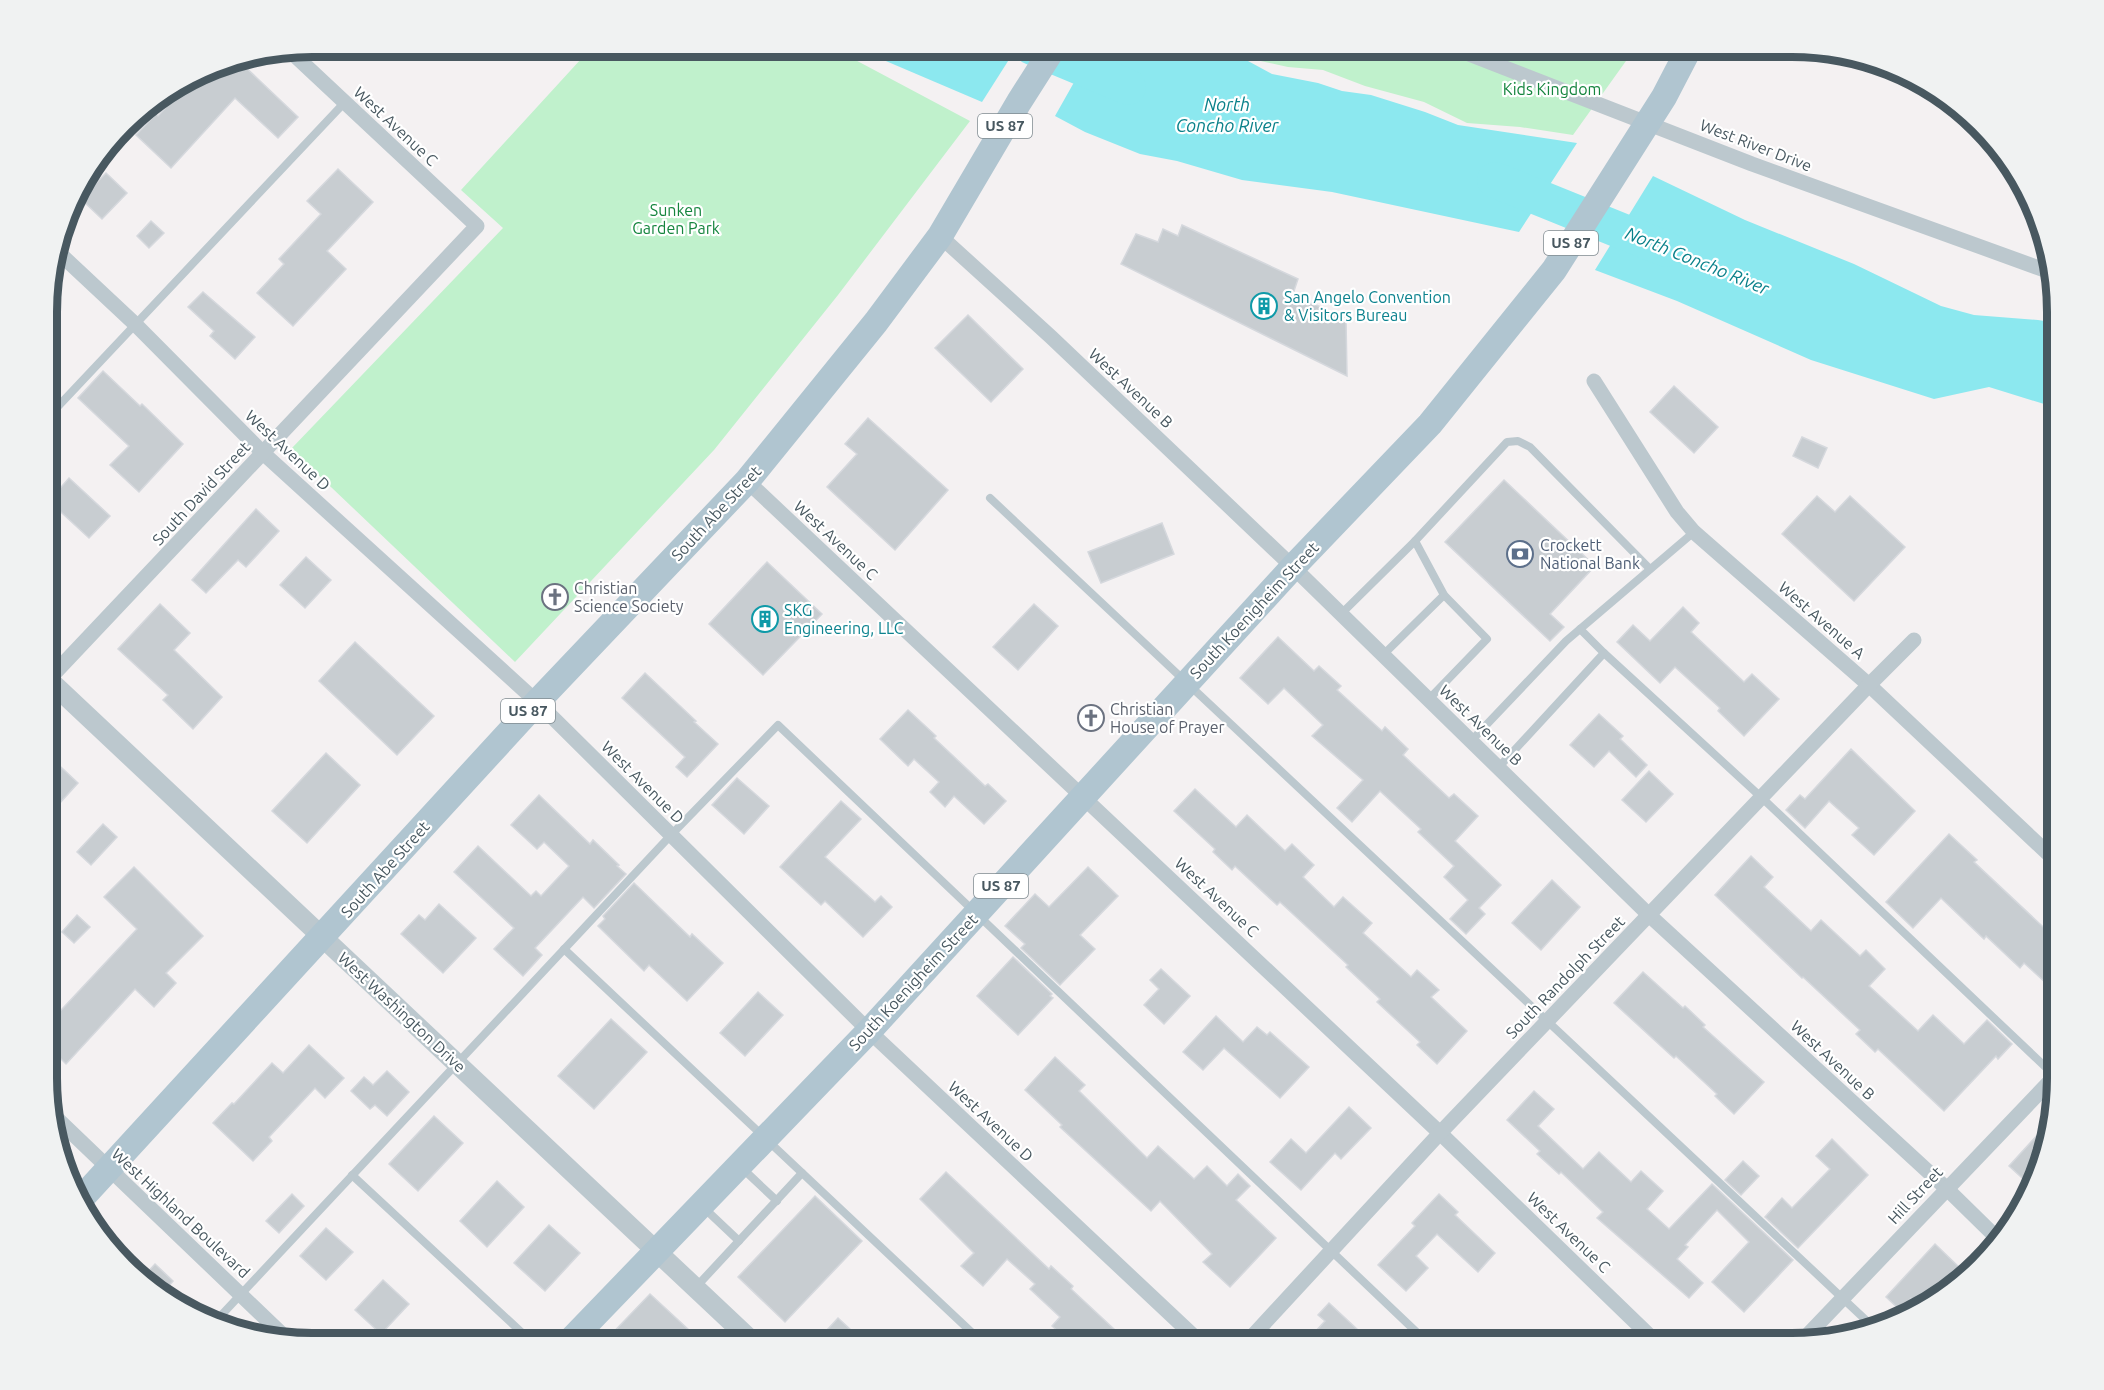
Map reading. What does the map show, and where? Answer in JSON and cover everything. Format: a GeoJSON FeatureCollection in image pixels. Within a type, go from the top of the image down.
{"type":"FeatureCollection","features":[{"type":"Feature","properties":{"kind":"main road","name":"South Abe Street"},"geometry":{"type":"LineString","coordinates":[[85,1195],[537,702],[747,481],[876,322],[940,236],[1047,57]]}},
{"type":"Feature","properties":{"kind":"main road","name":"South Koenigheim Street"},"geometry":{"type":"LineString","coordinates":[[578,1333],[869,1031],[1293,567],[1430,424],[1554,270],[1664,97],[1684,57]]}},
{"type":"Feature","properties":{"kind":"street","name":"West River Drive"},"geometry":{"type":"LineString","coordinates":[[1479,57],[1752,164],[2043,270]]}},
{"type":"Feature","properties":{"kind":"street","name":"West Avenue C"},"geometry":{"type":"LineString","coordinates":[[297,58],[477,226]]}},
{"type":"Feature","properties":{"kind":"street","name":"South David Street"},"geometry":{"type":"LineString","coordinates":[[57,672],[477,226]]}},
{"type":"Feature","properties":{"kind":"street","name":"West Avenue B"},"geometry":{"type":"LineString","coordinates":[[940,236],[1059,345],[1293,567],[1649,915],[1946,1188],[1993,1234]]}},
{"type":"Feature","properties":{"kind":"street","name":"West Avenue D"},"geometry":{"type":"LineString","coordinates":[[63,257],[135,324],[263,453],[537,702],[869,1031],[1190,1333]]}},
{"type":"Feature","properties":{"kind":"street","name":"West Avenue A"},"geometry":{"type":"LineString","coordinates":[[1594,381],[1677,512],[1694,532],[1869,685],[2047,853]]}},
{"type":"Feature","properties":{"kind":"street","name":"West Avenue C"},"geometry":{"type":"LineString","coordinates":[[747,481],[1440,1133],[1647,1333]]}},
{"type":"Feature","properties":{"kind":"street","name":"South Randolph Street"},"geometry":{"type":"LineString","coordinates":[[1255,1333],[1440,1133],[1914,640]]}},
{"type":"Feature","properties":{"kind":"street","name":"West Washington Drive"},"geometry":{"type":"LineString","coordinates":[[57,688],[743,1333]]}},
{"type":"Feature","properties":{"kind":"street","name":"Hill Street"},"geometry":{"type":"LineString","coordinates":[[1811,1332],[2047,1086]]}},
{"type":"Feature","properties":{"kind":"street","name":"West Highland Boulevard"},"geometry":{"type":"LineString","coordinates":[[61,1123],[279,1331]]}},
{"type":"Feature","properties":{"kind":"lane"},"geometry":{"type":"LineString","coordinates":[[57,407],[345,102]]}},
{"type":"Feature","properties":{"kind":"lane"},"geometry":{"type":"LineString","coordinates":[[1341,614],[1414,542],[1507,442],[1518,441],[1530,447],[1650,569]]}},
{"type":"Feature","properties":{"kind":"lane"},"geometry":{"type":"LineString","coordinates":[[990,498],[1867,1321]]}},
{"type":"Feature","properties":{"kind":"lane"},"geometry":{"type":"LineString","coordinates":[[1471,741],[1566,641],[1694,532]]}},
{"type":"Feature","properties":{"kind":"lane"},"geometry":{"type":"LineString","coordinates":[[1414,542],[1444,595],[1487,639],[1429,699]]}},
{"type":"Feature","properties":{"kind":"lane"},"geometry":{"type":"LineString","coordinates":[[1383,655],[1444,595]]}},
{"type":"Feature","properties":{"kind":"lane"},"geometry":{"type":"LineString","coordinates":[[1580,629],[2047,1067]]}},
{"type":"Feature","properties":{"kind":"lane"},"geometry":{"type":"LineString","coordinates":[[1498,768],[1604,653]]}},
{"type":"Feature","properties":{"kind":"lane"},"geometry":{"type":"LineString","coordinates":[[220,1316],[778,724],[1418,1333]]}},
{"type":"Feature","properties":{"kind":"lane"},"geometry":{"type":"LineString","coordinates":[[564,949],[972,1333]]}},
{"type":"Feature","properties":{"kind":"lane"},"geometry":{"type":"LineString","coordinates":[[739,1165],[777,1201]]}},
{"type":"Feature","properties":{"kind":"lane"},"geometry":{"type":"LineString","coordinates":[[695,1288],[802,1173]]}},
{"type":"Feature","properties":{"kind":"lane"},"geometry":{"type":"LineString","coordinates":[[352,1175],[522,1333]]}},
{"type":"Feature","properties":{"kind":"lane"},"geometry":{"type":"LineString","coordinates":[[700,1205],[738,1241]]}},
{"type":"Feature","properties":{"kind":"green space","name":"Sunken Garden Park"},"geometry":{"type":"Polygon","coordinates":[[[583,57],[850,57],[970,121],[838,295],[714,450],[515,662],[291,449],[503,228],[461,190],[583,57]]]}},
{"type":"Feature","properties":{"kind":"green space","name":"Kids Kingdom"},"geometry":{"type":"Polygon","coordinates":[[[1242,57],[1629,57],[1573,135],[1520,127],[1467,123],[1424,102],[1365,86],[1323,70],[1288,67],[1242,57]]]}},
{"type":"Feature","properties":{"kind":"water"},"geometry":{"type":"Polygon","coordinates":[[[876,57],[1011,57],[982,102],[876,57]]]}},
{"type":"Feature","properties":{"kind":"water","name":"North Concho River"},"geometry":{"type":"Polygon","coordinates":[[[1088,57],[1188,57],[1194,60],[1226,57],[1248,61],[1272,74],[1318,83],[1342,91],[1371,95],[1458,125],[1577,143],[1519,232],[1332,192],[1242,180],[1177,161],[1140,154],[1085,132],[1055,116],[1088,57]]]}},
{"type":"Feature","properties":{"kind":"water","name":"North Concho River"},"geometry":{"type":"Polygon","coordinates":[[[1653,176],[1745,220],[1854,264],[1941,306],[1974,315],[2047,321],[2047,405],[1989,387],[1934,399],[1811,360],[1677,301],[1595,270],[1653,176]]]}},
{"type":"Feature","properties":{"kind":"building"},"geometry":{"type":"Polygon","coordinates":[[[245,66],[298,117],[278,138],[235,98],[171,168],[136,135],[156,114],[158,116],[176,96],[185,91],[215,76],[245,66]]]}},
{"type":"Feature","properties":{"kind":"building"},"geometry":{"type":"Polygon","coordinates":[[[338,169],[373,202],[327,251],[346,269],[293,326],[257,293],[284,264],[279,259],[321,214],[307,201],[338,169]]]}},
{"type":"Feature","properties":{"kind":"building"},"geometry":{"type":"Polygon","coordinates":[[[106,173],[127,193],[102,219],[82,200],[106,173]]]}},
{"type":"Feature","properties":{"kind":"building"},"geometry":{"type":"Polygon","coordinates":[[[151,221],[164,233],[149,248],[137,236],[151,221]]]}},
{"type":"Feature","properties":{"kind":"building","name":"San Angelo Convention & Visitors Bureau"},"geometry":{"type":"Polygon","coordinates":[[[1182,225],[1298,279],[1293,294],[1346,319],[1347,376],[1121,264],[1136,234],[1158,242],[1163,229],[1178,236],[1182,225]]]}},
{"type":"Feature","properties":{"kind":"building"},"geometry":{"type":"Polygon","coordinates":[[[203,292],[255,337],[235,359],[210,336],[214,331],[188,307],[203,292]]]}},
{"type":"Feature","properties":{"kind":"building"},"geometry":{"type":"Polygon","coordinates":[[[968,315],[1023,369],[991,402],[935,348],[968,315]]]}},
{"type":"Feature","properties":{"kind":"building"},"geometry":{"type":"Polygon","coordinates":[[[103,371],[140,406],[142,404],[183,444],[139,492],[110,465],[129,446],[78,398],[103,371]]]}},
{"type":"Feature","properties":{"kind":"building"},"geometry":{"type":"Polygon","coordinates":[[[1674,386],[1718,427],[1694,453],[1650,412],[1674,386]]]}},
{"type":"Feature","properties":{"kind":"building"},"geometry":{"type":"Polygon","coordinates":[[[868,418],[948,490],[895,550],[827,487],[857,454],[845,444],[868,418]]]}},
{"type":"Feature","properties":{"kind":"building"},"geometry":{"type":"Polygon","coordinates":[[[1802,437],[1827,448],[1818,468],[1793,456],[1802,437]]]}},
{"type":"Feature","properties":{"kind":"building"},"geometry":{"type":"Polygon","coordinates":[[[69,478],[110,516],[89,538],[57,508],[57,492],[69,478]]]}},
{"type":"Feature","properties":{"kind":"building","name":"Crockett National Bank"},"geometry":{"type":"Polygon","coordinates":[[[1504,480],[1595,566],[1550,614],[1564,627],[1550,641],[1445,542],[1504,480]]]}},
{"type":"Feature","properties":{"kind":"building"},"geometry":{"type":"Polygon","coordinates":[[[1817,496],[1835,512],[1850,496],[1905,547],[1854,601],[1782,534],[1817,496]]]}},
{"type":"Feature","properties":{"kind":"building"},"geometry":{"type":"Polygon","coordinates":[[[256,509],[279,531],[246,567],[238,560],[206,593],[192,580],[256,509]]]}},
{"type":"Feature","properties":{"kind":"building"},"geometry":{"type":"Polygon","coordinates":[[[1162,523],[1174,554],[1101,583],[1088,552],[1162,523]]]}},
{"type":"Feature","properties":{"kind":"building"},"geometry":{"type":"Polygon","coordinates":[[[306,557],[331,580],[305,608],[280,585],[306,557]]]}},
{"type":"Feature","properties":{"kind":"building","name":"SKG Engineering, LLC"},"geometry":{"type":"Polygon","coordinates":[[[767,562],[822,614],[763,675],[709,624],[767,562]]]}},
{"type":"Feature","properties":{"kind":"building"},"geometry":{"type":"Polygon","coordinates":[[[160,604],[190,633],[174,650],[222,697],[193,729],[163,700],[168,695],[118,649],[160,604]]]}},
{"type":"Feature","properties":{"kind":"building"},"geometry":{"type":"Polygon","coordinates":[[[1034,604],[1058,626],[1018,670],[993,647],[1034,604]]]}},
{"type":"Feature","properties":{"kind":"building"},"geometry":{"type":"Polygon","coordinates":[[[1683,607],[1699,623],[1691,632],[1744,682],[1752,674],[1779,699],[1744,736],[1718,711],[1720,708],[1675,667],[1660,683],[1617,642],[1633,625],[1650,641],[1683,607]]]}},
{"type":"Feature","properties":{"kind":"building"},"geometry":{"type":"Polygon","coordinates":[[[1278,637],[1314,671],[1319,666],[1341,686],[1337,690],[1382,731],[1385,727],[1408,749],[1403,755],[1449,798],[1454,794],[1478,816],[1455,841],[1501,885],[1479,908],[1485,914],[1466,934],[1450,919],[1468,900],[1444,877],[1454,866],[1418,832],[1421,829],[1380,791],[1352,822],[1337,808],[1363,780],[1312,736],[1323,725],[1284,688],[1268,704],[1240,678],[1278,637]]]}},
{"type":"Feature","properties":{"kind":"building"},"geometry":{"type":"Polygon","coordinates":[[[355,642],[434,716],[397,755],[319,681],[355,642]]]}},
{"type":"Feature","properties":{"kind":"building"},"geometry":{"type":"Polygon","coordinates":[[[645,673],[718,744],[687,777],[676,767],[685,757],[622,698],[645,673]]]}},
{"type":"Feature","properties":{"kind":"building"},"geometry":{"type":"Polygon","coordinates":[[[908,710],[985,786],[988,784],[1006,801],[984,824],[954,796],[945,807],[930,792],[939,782],[914,759],[908,766],[880,739],[908,710]]]}},
{"type":"Feature","properties":{"kind":"building"},"geometry":{"type":"Polygon","coordinates":[[[1599,714],[1623,736],[1620,739],[1647,765],[1636,777],[1609,751],[1594,767],[1570,745],[1599,714]]]}},
{"type":"Feature","properties":{"kind":"building"},"geometry":{"type":"Polygon","coordinates":[[[1851,749],[1915,811],[1874,855],[1852,835],[1859,828],[1829,801],[1805,828],[1786,810],[1800,795],[1805,799],[1851,749]]]}},
{"type":"Feature","properties":{"kind":"building"},"geometry":{"type":"Polygon","coordinates":[[[326,753],[360,785],[307,843],[272,811],[326,753]]]}},
{"type":"Feature","properties":{"kind":"building"},"geometry":{"type":"Polygon","coordinates":[[[57,763],[78,783],[57,806],[57,763]]]}},
{"type":"Feature","properties":{"kind":"building"},"geometry":{"type":"Polygon","coordinates":[[[1649,771],[1673,794],[1646,822],[1622,800],[1649,771]]]}},
{"type":"Feature","properties":{"kind":"building"},"geometry":{"type":"Polygon","coordinates":[[[737,778],[769,806],[744,834],[712,805],[737,778]]]}},
{"type":"Feature","properties":{"kind":"building"},"geometry":{"type":"Polygon","coordinates":[[[1195,789],[1236,827],[1247,815],[1285,851],[1292,844],[1314,865],[1303,877],[1334,907],[1343,897],[1372,923],[1363,933],[1411,977],[1417,970],[1439,990],[1431,997],[1467,1031],[1437,1064],[1417,1045],[1420,1042],[1377,1002],[1380,999],[1346,967],[1348,965],[1280,902],[1277,905],[1235,866],[1232,870],[1213,852],[1215,849],[1174,811],[1195,789]]]}},
{"type":"Feature","properties":{"kind":"building"},"geometry":{"type":"Polygon","coordinates":[[[539,795],[590,844],[593,840],[626,874],[594,908],[583,897],[535,948],[542,955],[523,976],[494,949],[514,928],[454,872],[478,846],[531,896],[536,891],[541,896],[569,866],[544,842],[537,849],[511,825],[539,795]]]}},
{"type":"Feature","properties":{"kind":"building"},"geometry":{"type":"Polygon","coordinates":[[[841,801],[861,819],[825,857],[875,902],[881,896],[892,907],[863,937],[825,901],[821,905],[780,867],[841,801]]]}},
{"type":"Feature","properties":{"kind":"building"},"geometry":{"type":"Polygon","coordinates":[[[103,824],[117,837],[91,865],[77,852],[103,824]]]}},
{"type":"Feature","properties":{"kind":"building"},"geometry":{"type":"Polygon","coordinates":[[[1949,834],[1977,860],[1974,862],[2047,931],[2047,984],[2024,963],[2020,968],[1986,936],[1984,939],[1941,898],[1913,928],[1886,902],[1949,834]]]}},
{"type":"Feature","properties":{"kind":"building"},"geometry":{"type":"Polygon","coordinates":[[[1751,856],[1773,877],[1764,887],[1811,931],[1821,920],[1860,956],[1866,950],[1885,969],[1869,986],[1918,1031],[1933,1015],[1964,1044],[1987,1020],[2012,1044],[1998,1059],[1996,1056],[1944,1111],[1878,1049],[1875,1052],[1856,1034],[1860,1030],[1715,895],[1751,856]]]}},
{"type":"Feature","properties":{"kind":"building"},"geometry":{"type":"Polygon","coordinates":[[[134,867],[203,936],[166,973],[176,983],[154,1007],[135,989],[66,1064],[57,1055],[57,1014],[137,929],[104,897],[134,867]]]}},
{"type":"Feature","properties":{"kind":"building"},"geometry":{"type":"Polygon","coordinates":[[[1088,867],[1118,896],[1080,935],[1095,949],[1060,985],[1021,948],[1025,944],[1005,926],[1035,894],[1049,907],[1088,867]]]}},
{"type":"Feature","properties":{"kind":"building"},"geometry":{"type":"Polygon","coordinates":[[[1552,880],[1580,907],[1541,950],[1512,923],[1552,880]]]}},
{"type":"Feature","properties":{"kind":"building"},"geometry":{"type":"Polygon","coordinates":[[[634,883],[690,937],[692,934],[723,963],[687,1001],[649,965],[644,971],[598,926],[605,919],[603,916],[634,883]]]}},
{"type":"Feature","properties":{"kind":"building"},"geometry":{"type":"Polygon","coordinates":[[[439,904],[476,938],[443,973],[401,934],[419,915],[425,920],[439,904]]]}},
{"type":"Feature","properties":{"kind":"building"},"geometry":{"type":"Polygon","coordinates":[[[77,915],[90,927],[74,943],[62,932],[77,915]]]}},
{"type":"Feature","properties":{"kind":"building"},"geometry":{"type":"Polygon","coordinates":[[[1013,957],[1052,994],[1050,996],[1053,998],[1018,1035],[977,996],[1013,957]]]}},
{"type":"Feature","properties":{"kind":"building"},"geometry":{"type":"Polygon","coordinates":[[[1161,969],[1190,996],[1164,1024],[1144,1005],[1159,989],[1150,980],[1161,969]]]}},
{"type":"Feature","properties":{"kind":"building"},"geometry":{"type":"Polygon","coordinates":[[[1643,972],[1683,1008],[1685,1006],[1705,1025],[1703,1027],[1764,1082],[1734,1114],[1715,1096],[1717,1094],[1676,1056],[1674,1058],[1614,1003],[1643,972]]]}},
{"type":"Feature","properties":{"kind":"building"},"geometry":{"type":"Polygon","coordinates":[[[758,992],[783,1015],[745,1056],[720,1033],[758,992]]]}},
{"type":"Feature","properties":{"kind":"building"},"geometry":{"type":"Polygon","coordinates":[[[1216,1016],[1243,1042],[1257,1027],[1267,1035],[1270,1032],[1309,1067],[1280,1098],[1224,1048],[1203,1070],[1183,1052],[1216,1016]]]}},
{"type":"Feature","properties":{"kind":"building"},"geometry":{"type":"Polygon","coordinates":[[[611,1019],[647,1052],[594,1109],[558,1076],[611,1019]]]}},
{"type":"Feature","properties":{"kind":"building"},"geometry":{"type":"Polygon","coordinates":[[[309,1045],[344,1078],[325,1098],[315,1088],[269,1137],[272,1141],[253,1161],[213,1123],[272,1063],[283,1073],[309,1045]]]}},
{"type":"Feature","properties":{"kind":"building"},"geometry":{"type":"Polygon","coordinates":[[[1055,1057],[1085,1085],[1079,1091],[1147,1158],[1158,1146],[1194,1179],[1207,1166],[1227,1186],[1238,1174],[1250,1186],[1236,1200],[1276,1238],[1230,1287],[1203,1262],[1212,1254],[1160,1201],[1151,1211],[1060,1127],[1062,1125],[1025,1090],[1055,1057]]]}},
{"type":"Feature","properties":{"kind":"building"},"geometry":{"type":"Polygon","coordinates":[[[387,1071],[409,1092],[387,1116],[375,1105],[370,1109],[351,1091],[364,1077],[373,1085],[387,1071]]]}},
{"type":"Feature","properties":{"kind":"building"},"geometry":{"type":"Polygon","coordinates":[[[1534,1091],[1554,1109],[1538,1126],[1583,1169],[1599,1152],[1631,1182],[1641,1171],[1663,1191],[1647,1209],[1669,1229],[1712,1184],[1793,1260],[1744,1312],[1712,1282],[1749,1242],[1717,1210],[1685,1245],[1688,1247],[1677,1259],[1703,1283],[1689,1298],[1597,1218],[1603,1212],[1561,1172],[1559,1174],[1537,1154],[1540,1151],[1507,1120],[1534,1091]]]}},
{"type":"Feature","properties":{"kind":"building"},"geometry":{"type":"Polygon","coordinates":[[[1349,1107],[1371,1128],[1341,1159],[1335,1153],[1301,1190],[1270,1162],[1291,1139],[1306,1153],[1349,1107]]]}},
{"type":"Feature","properties":{"kind":"building"},"geometry":{"type":"Polygon","coordinates":[[[434,1116],[463,1143],[418,1191],[389,1164],[434,1116]]]}},
{"type":"Feature","properties":{"kind":"building"},"geometry":{"type":"Polygon","coordinates":[[[2041,1131],[2025,1181],[2009,1166],[2041,1131]]]}},
{"type":"Feature","properties":{"kind":"building"},"geometry":{"type":"Polygon","coordinates":[[[1832,1139],[1868,1175],[1798,1248],[1765,1217],[1782,1198],[1792,1208],[1830,1169],[1816,1156],[1832,1139]]]}},
{"type":"Feature","properties":{"kind":"building"},"geometry":{"type":"Polygon","coordinates":[[[1743,1161],[1759,1176],[1741,1195],[1725,1180],[1743,1161]]]}},
{"type":"Feature","properties":{"kind":"building"},"geometry":{"type":"Polygon","coordinates":[[[946,1172],[1049,1269],[1051,1266],[1073,1286],[1071,1289],[1118,1333],[1060,1333],[1052,1326],[1060,1317],[1030,1289],[1035,1284],[1007,1259],[983,1286],[961,1266],[974,1253],[920,1199],[946,1172]]]}},
{"type":"Feature","properties":{"kind":"building"},"geometry":{"type":"Polygon","coordinates":[[[497,1181],[524,1207],[487,1247],[460,1221],[497,1181]]]}},
{"type":"Feature","properties":{"kind":"building"},"geometry":{"type":"Polygon","coordinates":[[[292,1194],[304,1206],[279,1233],[266,1221],[292,1194]]]}},
{"type":"Feature","properties":{"kind":"building"},"geometry":{"type":"Polygon","coordinates":[[[1439,1194],[1458,1212],[1455,1215],[1495,1253],[1478,1272],[1437,1234],[1416,1256],[1428,1268],[1406,1291],[1378,1265],[1415,1226],[1412,1223],[1439,1194]]]}},
{"type":"Feature","properties":{"kind":"building"},"geometry":{"type":"Polygon","coordinates":[[[815,1196],[862,1241],[785,1322],[738,1277],[815,1196]]]}},
{"type":"Feature","properties":{"kind":"building"},"geometry":{"type":"Polygon","coordinates":[[[549,1225],[580,1253],[545,1291],[514,1263],[549,1225]]]}},
{"type":"Feature","properties":{"kind":"building"},"geometry":{"type":"Polygon","coordinates":[[[326,1228],[353,1252],[326,1280],[300,1256],[326,1228]]]}},
{"type":"Feature","properties":{"kind":"building"},"geometry":{"type":"Polygon","coordinates":[[[1935,1244],[1961,1269],[1919,1299],[1915,1302],[1911,1298],[1899,1309],[1886,1297],[1935,1244]]]}},
{"type":"Feature","properties":{"kind":"building"},"geometry":{"type":"Polygon","coordinates":[[[155,1264],[173,1281],[167,1288],[147,1272],[155,1264]]]}},
{"type":"Feature","properties":{"kind":"building"},"geometry":{"type":"Polygon","coordinates":[[[383,1280],[409,1304],[382,1333],[355,1310],[383,1280]]]}},
{"type":"Feature","properties":{"kind":"building"},"geometry":{"type":"Polygon","coordinates":[[[650,1294],[692,1333],[613,1333],[650,1294]]]}},
{"type":"Feature","properties":{"kind":"building"},"geometry":{"type":"Polygon","coordinates":[[[1329,1303],[1358,1330],[1355,1333],[1314,1333],[1325,1321],[1318,1315],[1329,1303]]]}},
{"type":"Feature","properties":{"kind":"building"},"geometry":{"type":"Polygon","coordinates":[[[838,1318],[854,1333],[824,1333],[838,1318]]]}},
{"type":"Feature","properties":{"kind":"waterway","name":"North Concho River"},"geometry":{"type":"LineString","coordinates":[[1056,57],[1128,87]]}},
{"type":"Feature","properties":{"kind":"waterway","name":"North Concho River"},"geometry":{"type":"LineString","coordinates":[[1495,180],[1666,249]]}},
{"type":"Feature","properties":{"kind":"place","name":"San Angelo Convention & Visitors Bureau"},"geometry":{"type":"Point","coordinates":[1264,306]}},
{"type":"Feature","properties":{"kind":"place","name":"Crockett National Bank"},"geometry":{"type":"Point","coordinates":[1520,554]}},
{"type":"Feature","properties":{"kind":"place","name":"Christian Science Society"},"geometry":{"type":"Point","coordinates":[555,597]}},
{"type":"Feature","properties":{"kind":"place","name":"SKG Engineering, LLC"},"geometry":{"type":"Point","coordinates":[765,619]}},
{"type":"Feature","properties":{"kind":"place","name":"Christian House of Prayer"},"geometry":{"type":"Point","coordinates":[1091,718]}}]}
